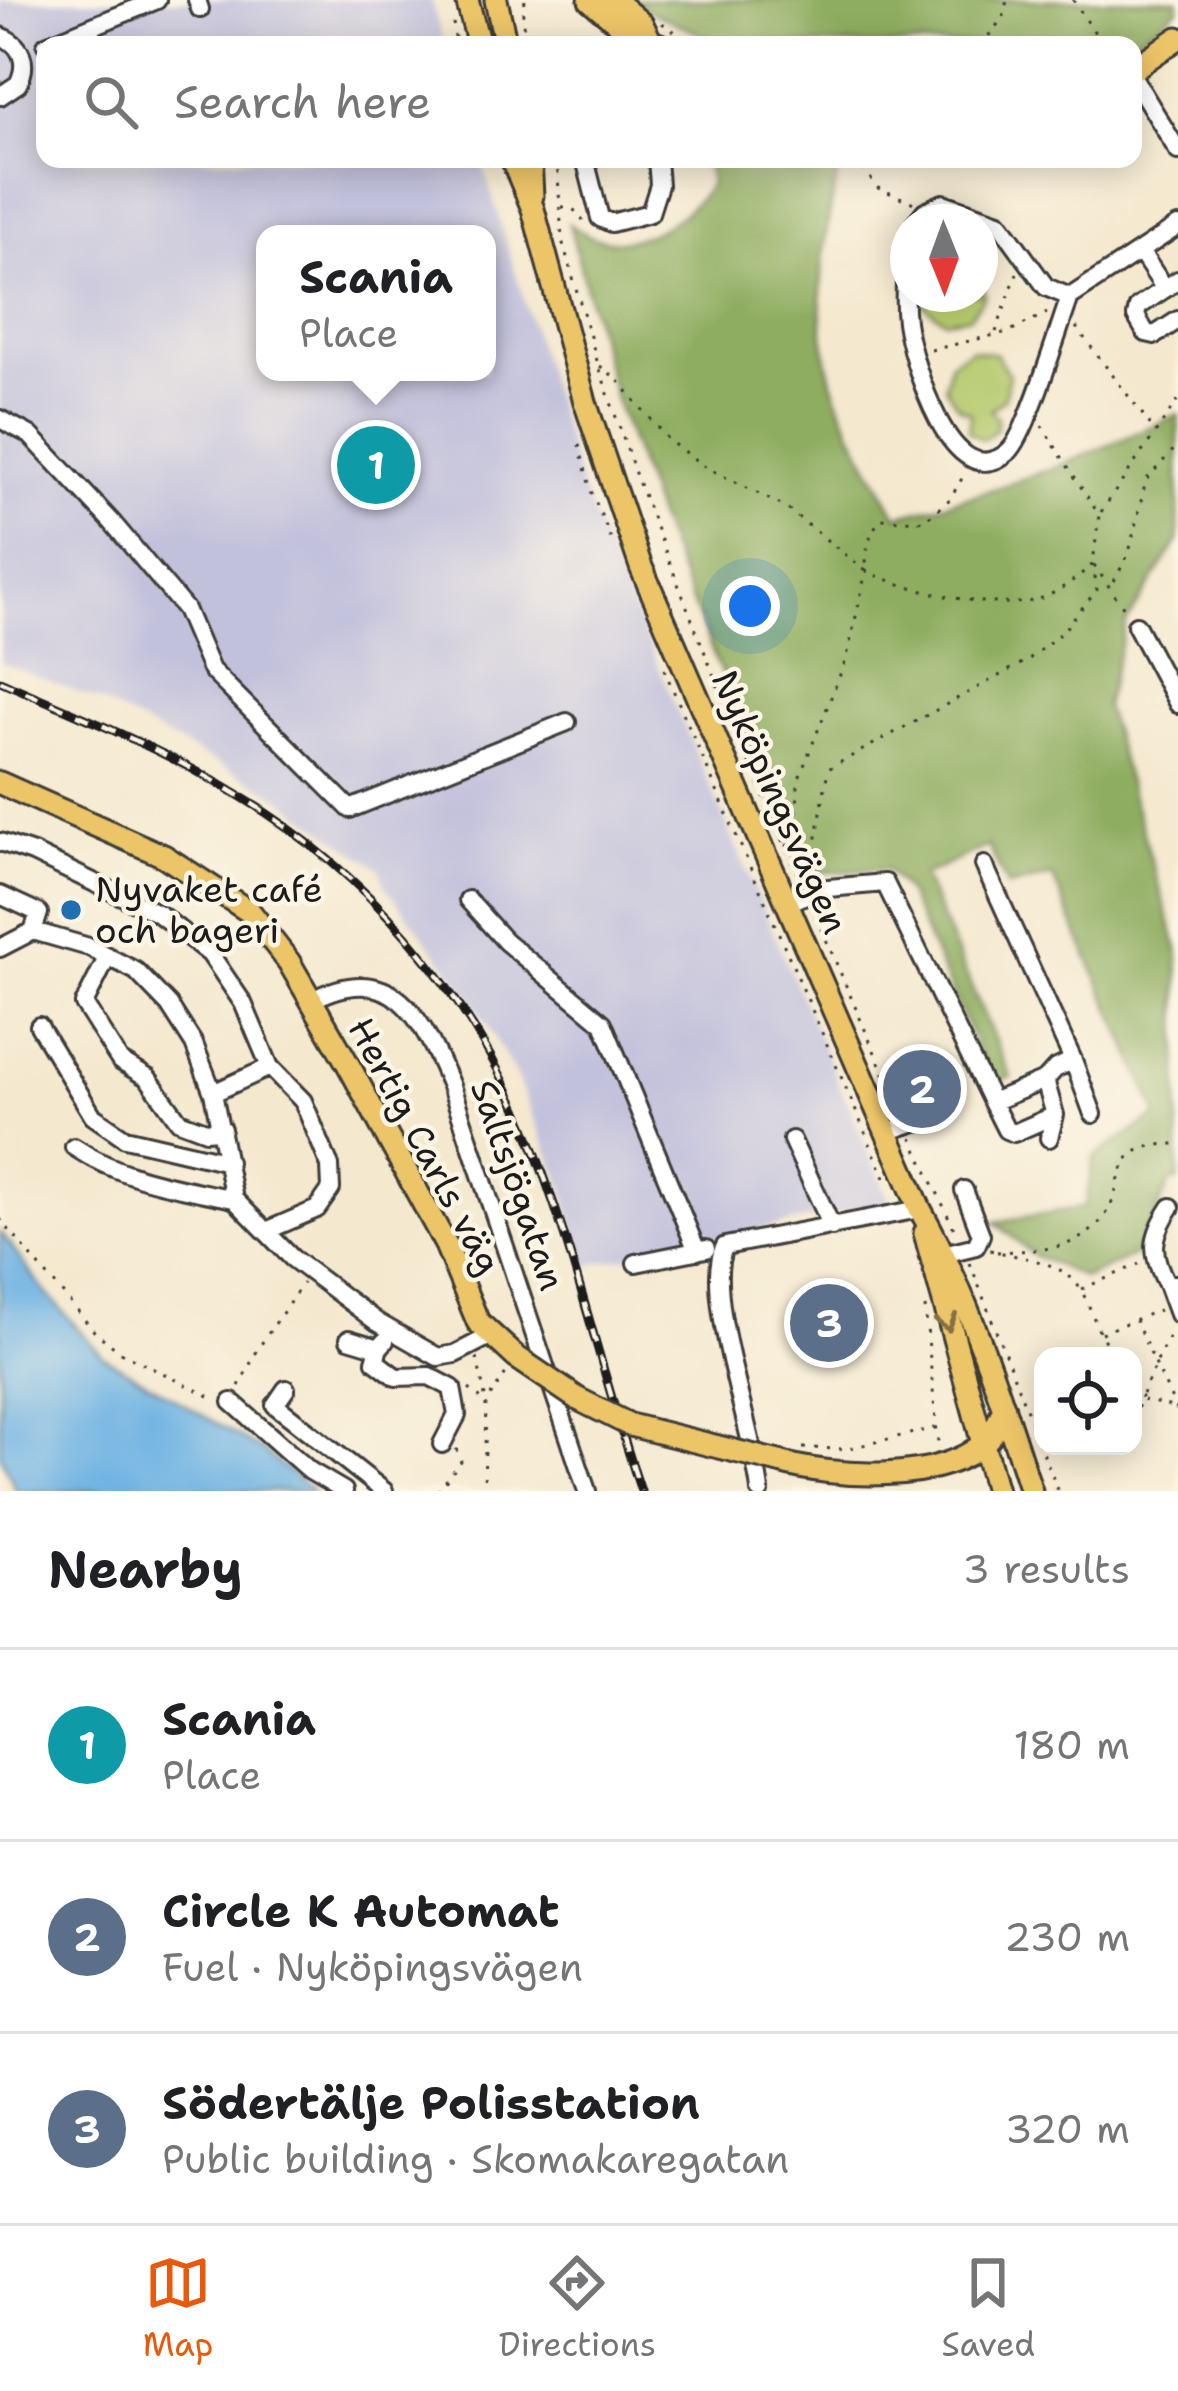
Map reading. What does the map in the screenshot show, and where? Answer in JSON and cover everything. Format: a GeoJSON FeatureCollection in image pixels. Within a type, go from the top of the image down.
{"type":"FeatureCollection","features":[{"type":"Feature","properties":{"kind":"main road"},"geometry":{"type":"LineString","coordinates":[[467,0],[477,36]]}},
{"type":"Feature","properties":{"kind":"main road"},"geometry":{"type":"LineString","coordinates":[[590,0],[636,36]]}},
{"type":"Feature","properties":{"kind":"main road"},"geometry":{"type":"LineString","coordinates":[[614,0],[649,36]]}},
{"type":"Feature","properties":{"kind":"main road"},"geometry":{"type":"LineString","coordinates":[[500,4],[505,36]]}},
{"type":"Feature","properties":{"kind":"main road"},"geometry":{"type":"LineString","coordinates":[[1142,66],[1178,38]]}},
{"type":"Feature","properties":{"kind":"main road","name":"Nyköpingsvägen"},"geometry":{"type":"LineString","coordinates":[[516,168],[533,208],[585,402],[641,567],[798,899],[898,1130],[920,1209],[954,1252],[1029,1483]]}},
{"type":"Feature","properties":{"kind":"main road","name":"Nyköpingsvägen"},"geometry":{"type":"LineString","coordinates":[[531,168],[533,208]]}},
{"type":"Feature","properties":{"kind":"main road","name":"Hertig Carls väg"},"geometry":{"type":"LineString","coordinates":[[0,783],[164,856],[250,913],[290,962],[446,1245],[478,1322],[480,1341],[516,1357],[578,1399],[630,1425],[779,1462],[883,1474],[941,1453],[959,1460],[982,1444]]}},
{"type":"Feature","properties":{"kind":"main road","name":"Nyköpingsvägen"},"geometry":{"type":"LineString","coordinates":[[954,1252],[982,1444],[994,1485]]}},
{"type":"Feature","properties":{"kind":"main road"},"geometry":{"type":"LineString","coordinates":[[1004,1408],[982,1444],[1012,1459],[1029,1483]]}},
{"type":"Feature","properties":{"kind":"main road","name":"Hertig Carls väg"},"geometry":{"type":"LineString","coordinates":[[831,1469],[982,1444]]}},
{"type":"Feature","properties":{"kind":"main road","name":"Hertig Carls väg"},"geometry":{"type":"LineString","coordinates":[[941,1453],[994,1485]]}},
{"type":"Feature","properties":{"kind":"street"},"geometry":{"type":"LineString","coordinates":[[67,36],[157,0]]}},
{"type":"Feature","properties":{"kind":"street"},"geometry":{"type":"LineString","coordinates":[[0,36],[17,46],[24,65],[18,84],[0,95]]}},
{"type":"Feature","properties":{"kind":"street"},"geometry":{"type":"LineString","coordinates":[[22,55],[36,49]]}},
{"type":"Feature","properties":{"kind":"street"},"geometry":{"type":"LineString","coordinates":[[1142,89],[1178,151]]}},
{"type":"Feature","properties":{"kind":"street"},"geometry":{"type":"LineString","coordinates":[[587,168],[599,218],[611,223],[650,212],[659,185],[658,168]]}},
{"type":"Feature","properties":{"kind":"street"},"geometry":{"type":"LineString","coordinates":[[998,222],[1046,287],[1067,304]]}},
{"type":"Feature","properties":{"kind":"street"},"geometry":{"type":"LineString","coordinates":[[906,312],[913,357],[929,403],[949,439],[960,452],[997,460],[1012,449],[1031,410],[1067,304],[1178,226]]}},
{"type":"Feature","properties":{"kind":"street"},"geometry":{"type":"LineString","coordinates":[[1140,251],[1172,284],[1138,307],[1136,316],[1147,333],[1155,334],[1178,320]]}},
{"type":"Feature","properties":{"kind":"street"},"geometry":{"type":"LineString","coordinates":[[0,419],[30,435],[111,521],[185,609],[211,670],[350,809],[567,722]]}},
{"type":"Feature","properties":{"kind":"street"},"geometry":{"type":"LineString","coordinates":[[1136,625],[1178,704]]}},
{"type":"Feature","properties":{"kind":"street"},"geometry":{"type":"LineString","coordinates":[[0,842],[159,914],[209,954],[243,1003],[269,1067],[303,1101],[330,1166],[331,1189],[317,1209],[266,1232]]}},
{"type":"Feature","properties":{"kind":"street"},"geometry":{"type":"LineString","coordinates":[[984,865],[1094,1114]]}},
{"type":"Feature","properties":{"kind":"street"},"geometry":{"type":"LineString","coordinates":[[798,899],[817,889],[885,883],[1010,1134],[1055,1114]]}},
{"type":"Feature","properties":{"kind":"street"},"geometry":{"type":"LineString","coordinates":[[0,895],[39,913],[33,931]]}},
{"type":"Feature","properties":{"kind":"street"},"geometry":{"type":"LineString","coordinates":[[469,900],[505,941],[603,1023],[698,1251]]}},
{"type":"Feature","properties":{"kind":"street"},"geometry":{"type":"LineString","coordinates":[[0,947],[33,931],[89,947],[136,971],[169,1005],[194,1044],[213,1093],[234,1199]]}},
{"type":"Feature","properties":{"kind":"street"},"geometry":{"type":"LineString","coordinates":[[108,956],[84,1004],[120,1061],[148,1078],[179,1121],[206,1131],[221,1130]]}},
{"type":"Feature","properties":{"kind":"street","name":"Saltsjögatan"},"geometry":{"type":"LineString","coordinates":[[310,1001],[334,988],[364,986],[402,999],[422,1025],[451,1086],[587,1491]]}},
{"type":"Feature","properties":{"kind":"street"},"geometry":{"type":"LineString","coordinates":[[39,1026],[93,1116],[124,1138],[228,1162]]}},
{"type":"Feature","properties":{"kind":"street"},"geometry":{"type":"LineString","coordinates":[[992,1102],[1045,1080],[1072,1060]]}},
{"type":"Feature","properties":{"kind":"street"},"geometry":{"type":"LineString","coordinates":[[213,1093],[269,1067]]}},
{"type":"Feature","properties":{"kind":"street"},"geometry":{"type":"LineString","coordinates":[[898,1130],[934,1117],[937,1107],[927,1080]]}},
{"type":"Feature","properties":{"kind":"street"},"geometry":{"type":"LineString","coordinates":[[1045,1080],[1055,1114],[1049,1138]]}},
{"type":"Feature","properties":{"kind":"street"},"geometry":{"type":"LineString","coordinates":[[792,1140],[832,1227]]}},
{"type":"Feature","properties":{"kind":"street"},"geometry":{"type":"LineString","coordinates":[[74,1148],[103,1167],[137,1179],[234,1199],[310,1272],[438,1357],[480,1341]]}},
{"type":"Feature","properties":{"kind":"street"},"geometry":{"type":"LineString","coordinates":[[954,1252],[981,1235],[964,1190]]}},
{"type":"Feature","properties":{"kind":"street"},"geometry":{"type":"LineString","coordinates":[[1171,1208],[1157,1228],[1153,1258],[1172,1284],[1176,1311]]}},
{"type":"Feature","properties":{"kind":"street"},"geometry":{"type":"LineString","coordinates":[[637,1263],[920,1209]]}},
{"type":"Feature","properties":{"kind":"street"},"geometry":{"type":"LineString","coordinates":[[724,1246],[716,1270],[722,1310],[760,1484]]}},
{"type":"Feature","properties":{"kind":"street"},"geometry":{"type":"LineString","coordinates":[[393,1331],[375,1361],[396,1377],[429,1376],[452,1388],[457,1415],[445,1439]]}},
{"type":"Feature","properties":{"kind":"street"},"geometry":{"type":"LineString","coordinates":[[349,1339],[379,1348]]}},
{"type":"Feature","properties":{"kind":"street"},"geometry":{"type":"LineString","coordinates":[[286,1389],[274,1405],[384,1491]]}},
{"type":"Feature","properties":{"kind":"street"},"geometry":{"type":"LineString","coordinates":[[232,1402],[310,1471],[344,1491]]}},
{"type":"Feature","properties":{"kind":"path"},"geometry":{"type":"LineString","coordinates":[[525,0],[525,36]]}},
{"type":"Feature","properties":{"kind":"path"},"geometry":{"type":"LineString","coordinates":[[989,36],[1003,18],[1007,0]]}},
{"type":"Feature","properties":{"kind":"path"},"geometry":{"type":"LineString","coordinates":[[1073,0],[1097,36]]}},
{"type":"Feature","properties":{"kind":"path"},"geometry":{"type":"LineString","coordinates":[[453,23],[455,36]]}},
{"type":"Feature","properties":{"kind":"path"},"geometry":{"type":"LineString","coordinates":[[557,168],[562,240],[635,476],[734,730],[787,848],[798,899],[1058,1491]]}},
{"type":"Feature","properties":{"kind":"path"},"geometry":{"type":"LineString","coordinates":[[862,168],[878,188],[910,204]]}},
{"type":"Feature","properties":{"kind":"path"},"geometry":{"type":"LineString","coordinates":[[561,207],[573,208],[590,231]]}},
{"type":"Feature","properties":{"kind":"path"},"geometry":{"type":"LineString","coordinates":[[996,334],[1023,254]]}},
{"type":"Feature","properties":{"kind":"path"},"geometry":{"type":"LineString","coordinates":[[913,357],[955,341],[996,334],[1067,304],[1155,431]]}},
{"type":"Feature","properties":{"kind":"path"},"geometry":{"type":"LineString","coordinates":[[955,341],[959,353]]}},
{"type":"Feature","properties":{"kind":"path"},"geometry":{"type":"LineString","coordinates":[[598,364],[616,378],[669,441],[707,468],[785,508],[866,572],[913,589],[1026,602],[1072,582],[1093,563]]}},
{"type":"Feature","properties":{"kind":"path"},"geometry":{"type":"LineString","coordinates":[[798,899],[828,769],[1028,660],[1062,632],[1097,590],[1093,563],[1099,515],[1178,400]]}},
{"type":"Feature","properties":{"kind":"path"},"geometry":{"type":"LineString","coordinates":[[1031,410],[1099,515]]}},
{"type":"Feature","properties":{"kind":"path"},"geometry":{"type":"LineString","coordinates":[[1114,581],[1130,554],[1146,480],[1178,445]]}},
{"type":"Feature","properties":{"kind":"path"},"geometry":{"type":"LineString","coordinates":[[787,848],[796,815],[797,781],[847,657],[874,526],[883,519],[924,521],[950,499],[974,458]]}},
{"type":"Feature","properties":{"kind":"path"},"geometry":{"type":"LineString","coordinates":[[1093,563],[1136,625]]}},
{"type":"Feature","properties":{"kind":"path"},"geometry":{"type":"LineString","coordinates":[[954,1252],[1056,1248],[1085,1236],[1106,1217],[1124,1161],[1139,1147],[1178,1144]]}},
{"type":"Feature","properties":{"kind":"path"},"geometry":{"type":"LineString","coordinates":[[0,1219],[94,1330],[120,1352],[215,1399],[232,1402],[259,1347],[310,1272]]}},
{"type":"Feature","properties":{"kind":"path"},"geometry":{"type":"LineString","coordinates":[[997,1252],[1041,1261],[1065,1274],[1080,1289],[1110,1347]]}},
{"type":"Feature","properties":{"kind":"path"},"geometry":{"type":"LineString","coordinates":[[1080,1289],[1153,1258]]}},
{"type":"Feature","properties":{"kind":"path"},"geometry":{"type":"LineString","coordinates":[[925,1303],[941,1453]]}},
{"type":"Feature","properties":{"kind":"path"},"geometry":{"type":"LineString","coordinates":[[1099,1334],[1176,1311]]}},
{"type":"Feature","properties":{"kind":"path"},"geometry":{"type":"LineString","coordinates":[[1176,1311],[1142,1397],[1177,1410]]}},
{"type":"Feature","properties":{"kind":"path"},"geometry":{"type":"LineString","coordinates":[[1136,1320],[1177,1410]]}},
{"type":"Feature","properties":{"kind":"path"},"geometry":{"type":"LineString","coordinates":[[480,1341],[486,1403],[484,1491]]}},
{"type":"Feature","properties":{"kind":"path"},"geometry":{"type":"LineString","coordinates":[[486,1403],[516,1357]]}},
{"type":"Feature","properties":{"kind":"path"},"geometry":{"type":"LineString","coordinates":[[799,1448],[846,1449],[936,1427]]}},
{"type":"Feature","properties":{"kind":"path"},"geometry":{"type":"LineString","coordinates":[[438,1491],[461,1461],[445,1439]]}},
{"type":"Feature","properties":{"kind":"shaded area"},"geometry":{"type":"Polygon","coordinates":[[[0,0],[431,0],[441,36],[36,36],[36,168],[484,168],[581,488],[890,1202],[584,1266],[563,1186],[514,1072],[472,998],[385,886],[380,869],[268,790],[95,699],[0,662],[0,0]]]}},
{"type":"Feature","properties":{"kind":"green space"},"geometry":{"type":"Polygon","coordinates":[[[637,0],[1178,0],[1178,9],[1141,36],[704,36],[637,0]]]}},
{"type":"Feature","properties":{"kind":"green space"},"geometry":{"type":"Polygon","coordinates":[[[707,168],[839,168],[822,270],[826,353],[845,416],[897,516],[1040,472],[1178,414],[1178,541],[1126,623],[1105,706],[1178,950],[1178,1181],[1170,1182],[1140,1252],[1085,1278],[1033,1255],[995,1222],[1085,1207],[1094,1157],[1158,1115],[1052,876],[1008,887],[988,846],[923,876],[1011,1077],[993,1083],[906,891],[886,869],[804,874],[659,522],[615,398],[569,224],[611,241],[644,236],[689,208],[710,184],[707,168]]]}},
{"type":"Feature","properties":{"kind":"green space"},"geometry":{"type":"Polygon","coordinates":[[[934,312],[973,312],[970,316],[945,320],[934,312]]]}},
{"type":"Feature","properties":{"kind":"green space"},"geometry":{"type":"Polygon","coordinates":[[[971,349],[996,354],[1009,375],[1004,399],[990,410],[997,417],[997,429],[983,440],[968,431],[971,413],[958,407],[945,386],[950,362],[971,349]]]}},
{"type":"Feature","properties":{"kind":"water"},"geometry":{"type":"Polygon","coordinates":[[[0,1232],[45,1292],[103,1356],[263,1451],[313,1491],[16,1491],[0,1453],[0,1232]]]}},
{"type":"Feature","properties":{"kind":"railway"},"geometry":{"type":"LineString","coordinates":[[0,681],[121,734],[238,795],[329,860],[408,938],[474,1028],[525,1127],[572,1262],[641,1491]]}},
{"type":"Feature","properties":{"kind":"place","name":"Scania"},"geometry":{"type":"Point","coordinates":[376,465]}},
{"type":"Feature","properties":{"kind":"place","name":"Nyvaket café och bageri"},"geometry":{"type":"Point","coordinates":[71,910]}},
{"type":"Feature","properties":{"kind":"place","name":"Circle K Automat"},"geometry":{"type":"Point","coordinates":[922,1089]}},
{"type":"Feature","properties":{"kind":"place","name":"Södertälje Polisstation"},"geometry":{"type":"Point","coordinates":[829,1323]}}]}
